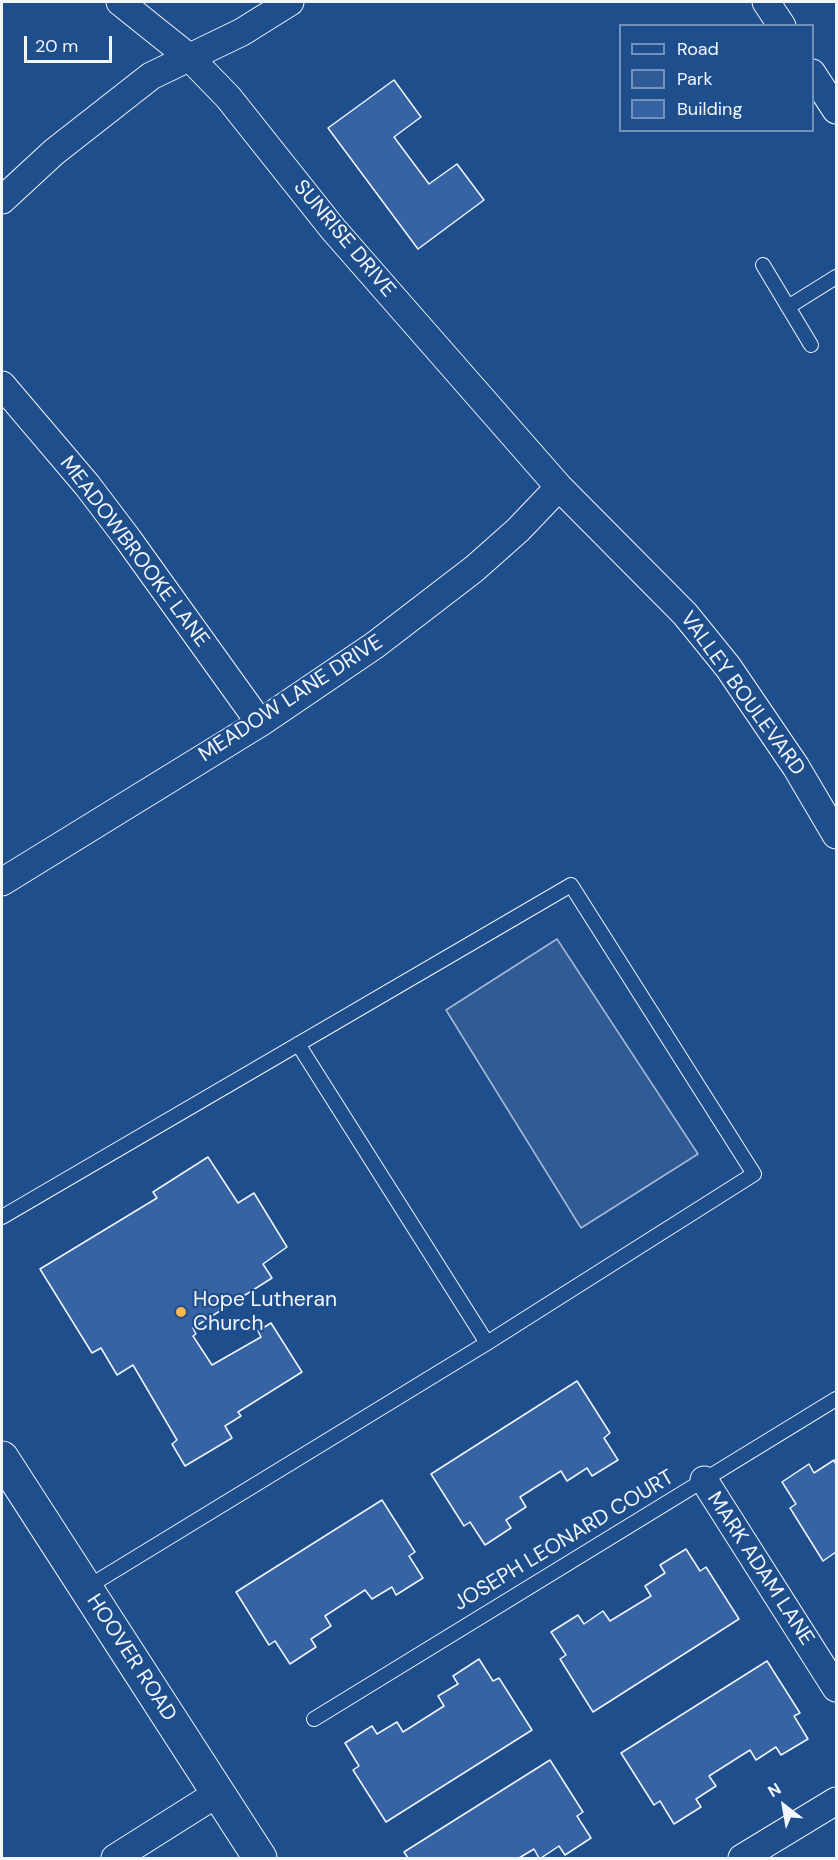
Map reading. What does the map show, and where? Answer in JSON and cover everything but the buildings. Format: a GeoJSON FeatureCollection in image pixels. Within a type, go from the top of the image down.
{"type":"FeatureCollection","features":[{"type":"Feature","properties":{"kind":"main road","name":"HOOVER ROAD"},"geometry":{"type":"LineString","coordinates":[[2,1458],[260,1858]]}},
{"type":"Feature","properties":{"kind":"street","name":"SUNRISE DRIVE"},"geometry":{"type":"LineString","coordinates":[[120,2],[190,58],[228,97],[333,229],[559,487]]}},
{"type":"Feature","properties":{"kind":"street"},"geometry":{"type":"LineString","coordinates":[[2,200],[54,152],[151,76],[242,32],[290,2]]}},
{"type":"Feature","properties":{"kind":"street"},"geometry":{"type":"LineString","coordinates":[[766,2],[781,24]]}},
{"type":"Feature","properties":{"kind":"street"},"geometry":{"type":"LineString","coordinates":[[814,75],[837,110]]}},
{"type":"Feature","properties":{"kind":"street","name":"MEADOWBROOKE LANE"},"geometry":{"type":"LineString","coordinates":[[2,385],[87,485],[129,539],[260,723]]}},
{"type":"Feature","properties":{"kind":"street","name":"MEADOW LANE DRIVE"},"geometry":{"type":"LineString","coordinates":[[2,882],[260,723],[375,645],[474,569],[518,530],[559,487]]}},
{"type":"Feature","properties":{"kind":"street","name":"VALLEY BOULEVARD"},"geometry":{"type":"LineString","coordinates":[[559,487],[686,614],[728,667],[790,758],[837,835]]}},
{"type":"Feature","properties":{"kind":"street","name":"MARK ADAM LANE"},"geometry":{"type":"LineString","coordinates":[[704,1480],[837,1688]]}},
{"type":"Feature","properties":{"kind":"street"},"geometry":{"type":"LineString","coordinates":[[115,1858],[219,1793]]}},
{"type":"Feature","properties":{"kind":"street"},"geometry":{"type":"LineString","coordinates":[[742,1858],[837,1801]]}},
{"type":"Feature","properties":{"kind":"lane"},"geometry":{"type":"LineString","coordinates":[[763,265],[811,345]]}},
{"type":"Feature","properties":{"kind":"lane"},"geometry":{"type":"LineString","coordinates":[[788,307],[837,277]]}},
{"type":"Feature","properties":{"kind":"lane"},"geometry":{"type":"LineString","coordinates":[[2,1217],[571,885],[754,1174],[487,1343],[86,1588]]}},
{"type":"Feature","properties":{"kind":"lane"},"geometry":{"type":"LineString","coordinates":[[298,1044],[487,1343]]}},
{"type":"Feature","properties":{"kind":"lane","name":"JOSEPH LEONARD COURT"},"geometry":{"type":"LineString","coordinates":[[314,1719],[837,1399]]}},
{"type":"Feature","properties":{"kind":"green space"},"geometry":{"type":"Polygon","coordinates":[[[557,939],[698,1154],[581,1228],[446,1010],[557,939]]]}},
{"type":"Feature","properties":{"kind":"place","name":"Hope Lutheran Church"},"geometry":{"type":"Point","coordinates":[181,1312]}}]}
